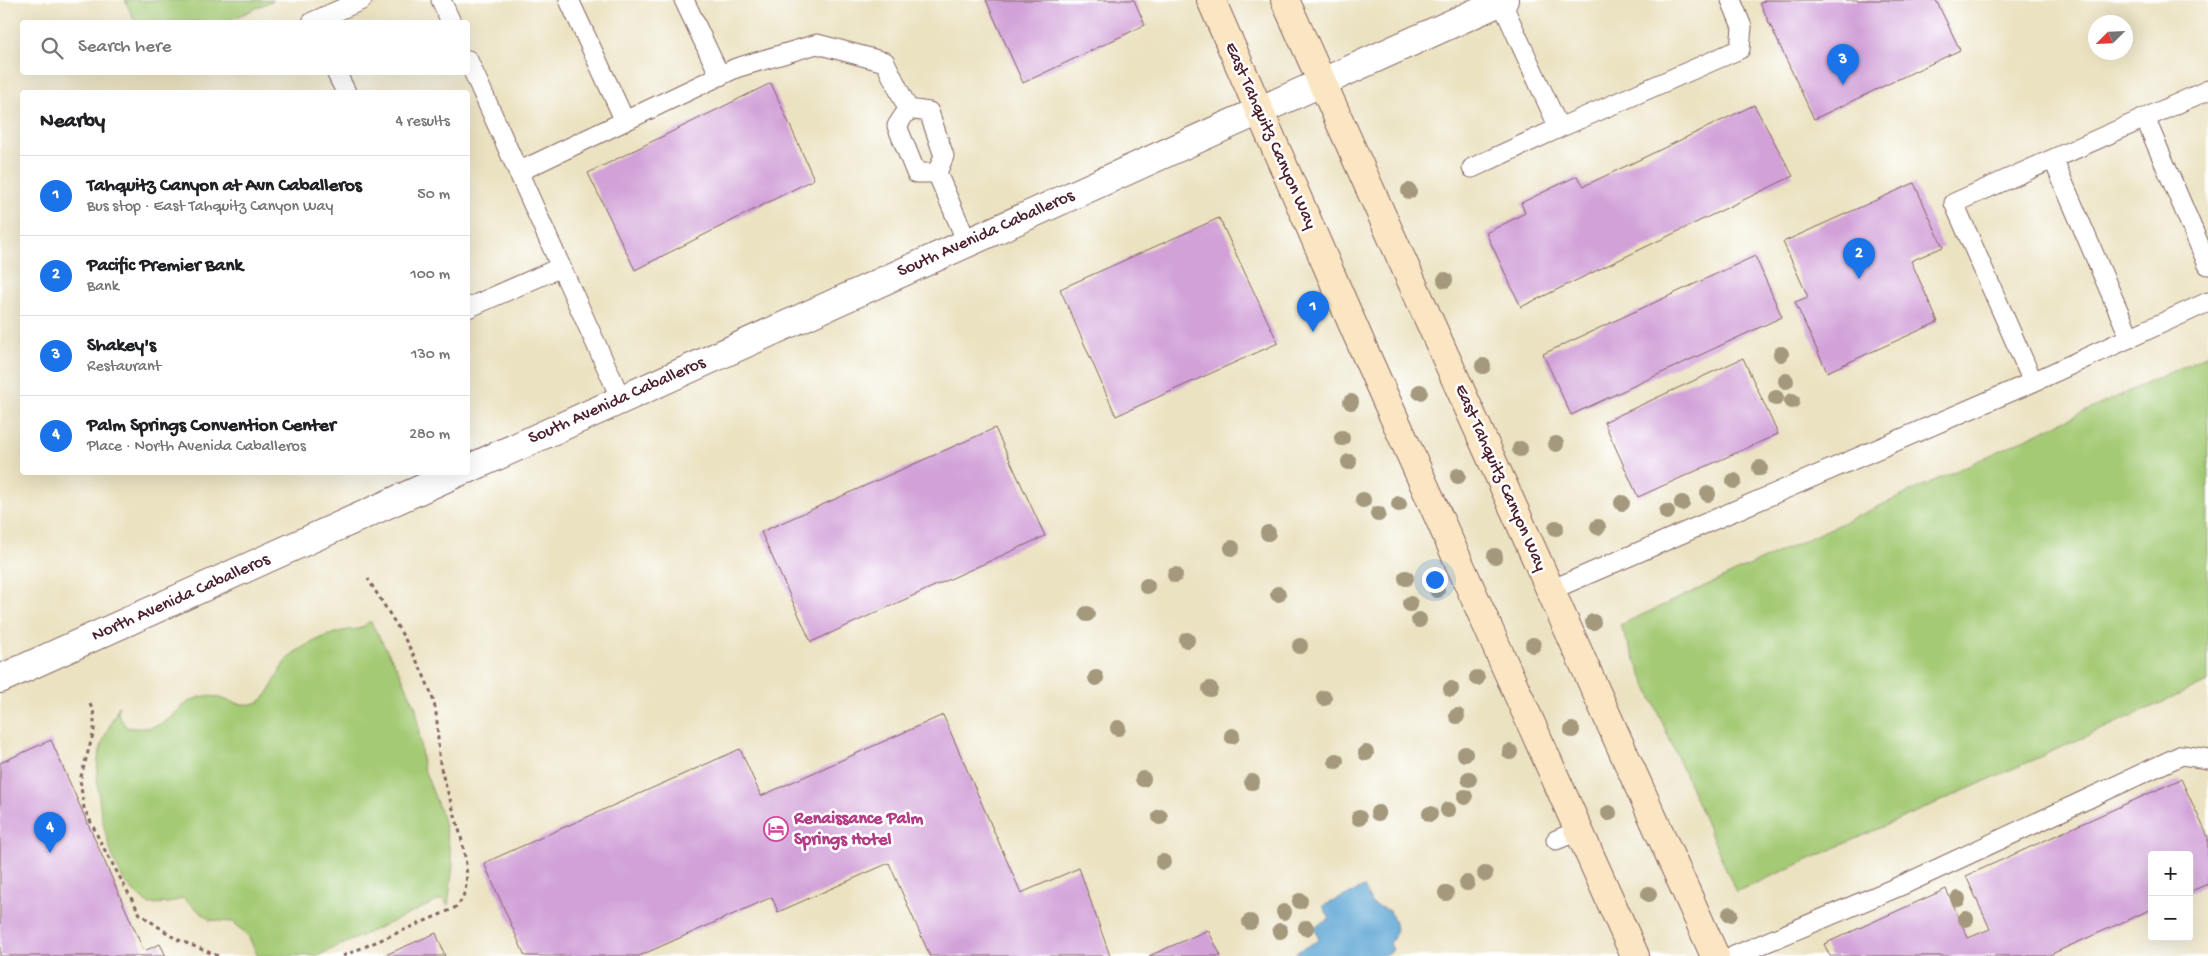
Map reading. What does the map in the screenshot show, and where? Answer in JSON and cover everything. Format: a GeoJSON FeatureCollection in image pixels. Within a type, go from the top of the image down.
{"type":"FeatureCollection","features":[{"type":"Feature","properties":{"kind":"main road","name":"East Tahquitz Canyon Way"},"geometry":{"type":"LineString","coordinates":[[1211,0],[1567,835],[1635,956]]}},
{"type":"Feature","properties":{"kind":"main road","name":"East Tahquitz Canyon Way"},"geometry":{"type":"LineString","coordinates":[[1285,0],[1714,956]]}},
{"type":"Feature","properties":{"kind":"street","name":"South Avenida Caballeros"},"geometry":{"type":"LineString","coordinates":[[470,468],[1503,1]]}},
{"type":"Feature","properties":{"kind":"street","name":"North Avenida Caballeros"},"geometry":{"type":"LineString","coordinates":[[0,678],[453,475]]}},
{"type":"Feature","properties":{"kind":"lane"},"geometry":{"type":"LineString","coordinates":[[317,20],[362,0]]}},
{"type":"Feature","properties":{"kind":"lane"},"geometry":{"type":"LineString","coordinates":[[441,0],[450,20]]}},
{"type":"Feature","properties":{"kind":"lane"},"geometry":{"type":"LineString","coordinates":[[569,0],[624,121]]}},
{"type":"Feature","properties":{"kind":"lane"},"geometry":{"type":"LineString","coordinates":[[684,0],[720,76]]}},
{"type":"Feature","properties":{"kind":"lane"},"geometry":{"type":"LineString","coordinates":[[1472,168],[1740,49],[1742,27],[1731,0]]}},
{"type":"Feature","properties":{"kind":"lane"},"geometry":{"type":"LineString","coordinates":[[1503,1],[1559,128]]}},
{"type":"Feature","properties":{"kind":"lane"},"geometry":{"type":"LineString","coordinates":[[518,172],[736,68],[817,44],[885,62],[908,109]]}},
{"type":"Feature","properties":{"kind":"lane"},"geometry":{"type":"LineString","coordinates":[[470,64],[621,400]]}},
{"type":"Feature","properties":{"kind":"lane"},"geometry":{"type":"LineString","coordinates":[[338,75],[345,90]]}},
{"type":"Feature","properties":{"kind":"lane"},"geometry":{"type":"LineString","coordinates":[[2033,382],[1954,203],[2208,90]]}},
{"type":"Feature","properties":{"kind":"lane"},"geometry":{"type":"LineString","coordinates":[[908,109],[929,112],[944,156],[937,172],[967,242]]}},
{"type":"Feature","properties":{"kind":"lane"},"geometry":{"type":"LineString","coordinates":[[908,109],[897,126],[916,173],[937,172]]}},
{"type":"Feature","properties":{"kind":"lane"},"geometry":{"type":"LineString","coordinates":[[2145,118],[2208,265]]}},
{"type":"Feature","properties":{"kind":"lane"},"geometry":{"type":"LineString","coordinates":[[2053,159],[2130,338]]}},
{"type":"Feature","properties":{"kind":"lane"},"geometry":{"type":"LineString","coordinates":[[470,307],[561,267]]}},
{"type":"Feature","properties":{"kind":"lane"},"geometry":{"type":"LineString","coordinates":[[1551,590],[2033,382],[2208,302]]}},
{"type":"Feature","properties":{"kind":"lane"},"geometry":{"type":"LineString","coordinates":[[1734,956],[1907,883],[2182,755],[2208,759]]}},
{"type":"Feature","properties":{"kind":"path"},"geometry":{"type":"LineString","coordinates":[[343,956],[453,909],[460,904],[464,892],[465,856],[460,828],[441,768],[438,744],[438,716],[416,658],[368,579]]}},
{"type":"Feature","properties":{"kind":"path"},"geometry":{"type":"LineString","coordinates":[[90,704],[94,714],[94,732],[80,780],[84,808],[102,845],[140,914],[176,939],[218,956]]}},
{"type":"Feature","properties":{"kind":"green space"},"geometry":{"type":"Polygon","coordinates":[[[125,0],[274,0],[230,20],[134,20],[125,0]]]}},
{"type":"Feature","properties":{"kind":"green space"},"geometry":{"type":"Polygon","coordinates":[[[2208,355],[2208,682],[1736,892],[1620,625],[2208,355]]]}},
{"type":"Feature","properties":{"kind":"green space"},"geometry":{"type":"Polygon","coordinates":[[[370,621],[400,673],[416,708],[423,767],[443,818],[453,865],[448,906],[442,899],[317,956],[258,956],[247,934],[233,922],[210,920],[183,898],[169,903],[148,904],[128,886],[119,872],[103,824],[100,806],[97,773],[99,753],[119,706],[118,714],[126,727],[141,728],[161,724],[185,704],[200,697],[214,697],[241,704],[256,703],[267,694],[283,665],[294,653],[324,637],[337,632],[360,628],[370,621]]]}},
{"type":"Feature","properties":{"kind":"water"},"geometry":{"type":"Polygon","coordinates":[[[1364,887],[1372,904],[1390,911],[1392,915],[1396,927],[1395,935],[1390,943],[1393,950],[1384,956],[1298,956],[1296,952],[1319,940],[1314,927],[1330,919],[1323,906],[1364,887]]]}},
{"type":"Feature","properties":{"kind":"building"},"geometry":{"type":"Polygon","coordinates":[[[986,0],[1134,0],[1145,25],[1023,83],[986,0]]]}},
{"type":"Feature","properties":{"kind":"building"},"geometry":{"type":"Polygon","coordinates":[[[1766,0],[1936,0],[1960,50],[1814,119],[1760,3],[1766,0]]]}},
{"type":"Feature","properties":{"kind":"building"},"geometry":{"type":"Polygon","coordinates":[[[771,83],[814,179],[635,270],[588,173],[771,83]]]}},
{"type":"Feature","properties":{"kind":"building"},"geometry":{"type":"Polygon","coordinates":[[[1754,105],[1793,176],[1521,307],[1486,233],[1525,213],[1521,203],[1577,176],[1584,186],[1754,105]]]}},
{"type":"Feature","properties":{"kind":"building"},"geometry":{"type":"Polygon","coordinates":[[[1914,183],[1943,247],[1911,261],[1938,322],[1827,372],[1795,302],[1808,297],[1783,242],[1914,183]]]}},
{"type":"Feature","properties":{"kind":"building"},"geometry":{"type":"Polygon","coordinates":[[[1219,218],[1278,343],[1116,416],[1060,289],[1219,218]]]}},
{"type":"Feature","properties":{"kind":"building"},"geometry":{"type":"Polygon","coordinates":[[[1755,256],[1782,317],[1571,415],[1543,354],[1755,256]]]}},
{"type":"Feature","properties":{"kind":"building"},"geometry":{"type":"Polygon","coordinates":[[[1743,358],[1778,434],[1638,497],[1604,422],[1743,358]]]}},
{"type":"Feature","properties":{"kind":"building"},"geometry":{"type":"Polygon","coordinates":[[[995,428],[1045,536],[811,642],[761,532],[995,428]]]}},
{"type":"Feature","properties":{"kind":"building","name":"Renaissance Palm Springs Hotel"},"geometry":{"type":"Polygon","coordinates":[[[943,715],[1021,893],[1079,868],[1110,956],[930,956],[889,863],[778,912],[772,897],[639,956],[525,956],[484,863],[740,749],[761,796],[943,715]]]}},
{"type":"Feature","properties":{"kind":"building"},"geometry":{"type":"Polygon","coordinates":[[[51,740],[144,951],[160,944],[166,956],[0,956],[0,763],[51,740]]]}},
{"type":"Feature","properties":{"kind":"building"},"geometry":{"type":"Polygon","coordinates":[[[2181,779],[2208,837],[2208,884],[2193,890],[2193,851],[2148,851],[2148,911],[2047,956],[1830,956],[1824,944],[1946,889],[1968,938],[1990,929],[1966,876],[2181,779]]]}},
{"type":"Feature","properties":{"kind":"building"},"geometry":{"type":"Polygon","coordinates":[[[1208,930],[1221,956],[1149,956],[1174,945],[1208,930]]]}},
{"type":"Feature","properties":{"kind":"building"},"geometry":{"type":"Polygon","coordinates":[[[436,933],[445,956],[383,956],[436,933]]]}},
{"type":"Feature","properties":{"kind":"place","name":"Shakey's"},"geometry":{"type":"Point","coordinates":[1843,85]}},
{"type":"Feature","properties":{"kind":"place","name":"Pacific Premier Bank"},"geometry":{"type":"Point","coordinates":[1859,279]}},
{"type":"Feature","properties":{"kind":"place","name":"Tahquitz Canyon at Avn Caballeros"},"geometry":{"type":"Point","coordinates":[1313,332]}},
{"type":"Feature","properties":{"kind":"place","name":"Renaissance Palm Springs Hotel"},"geometry":{"type":"Point","coordinates":[776,829]}},
{"type":"Feature","properties":{"kind":"place","name":"Palm Springs Convention Center"},"geometry":{"type":"Point","coordinates":[50,853]}}]}
